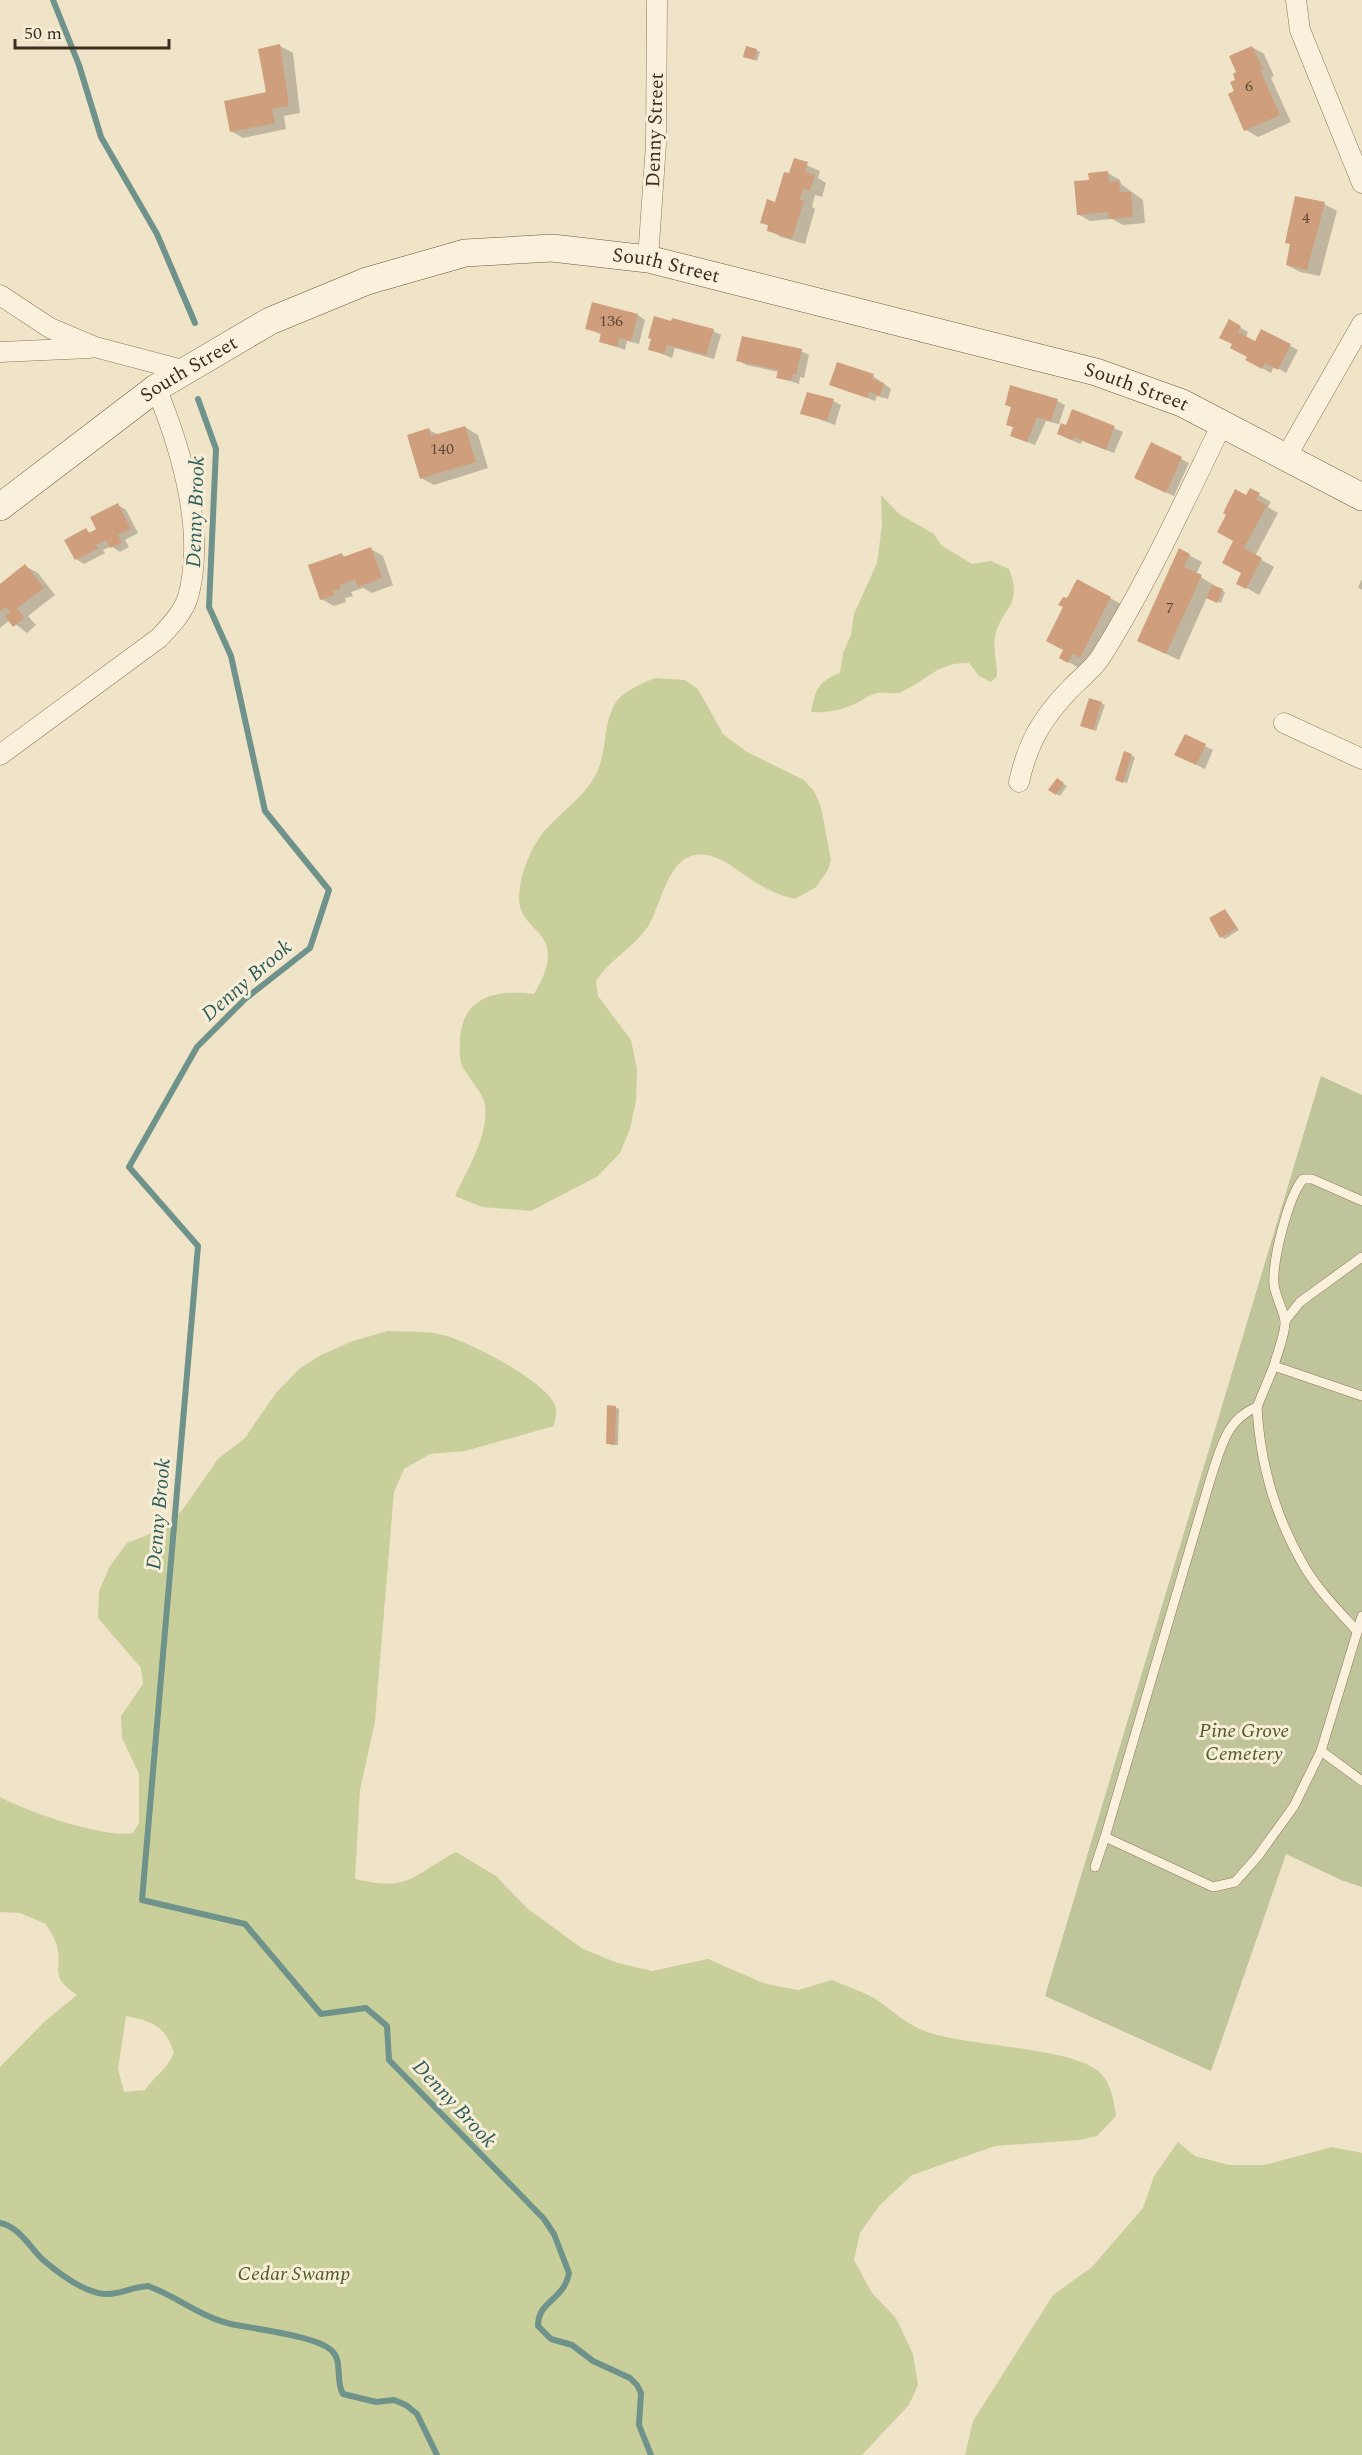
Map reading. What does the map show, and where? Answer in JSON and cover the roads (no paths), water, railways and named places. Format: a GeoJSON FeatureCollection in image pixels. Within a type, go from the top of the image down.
{"type":"FeatureCollection","features":[{"type":"Feature","properties":{"kind":"main road","name":"South Street"},"geometry":{"type":"LineString","coordinates":[[0,507],[156,388],[270,321],[367,281],[465,253],[552,248],[648,259],[1096,372],[1182,403],[1362,497]]}},
{"type":"Feature","properties":{"kind":"street","name":"Denny Street"},"geometry":{"type":"LineString","coordinates":[[648,259],[656,144],[657,0]]}},
{"type":"Feature","properties":{"kind":"street"},"geometry":{"type":"LineString","coordinates":[[1296,0],[1300,30],[1362,183]]}},
{"type":"Feature","properties":{"kind":"street"},"geometry":{"type":"LineString","coordinates":[[0,295],[50,327],[95,347],[186,371]]}},
{"type":"Feature","properties":{"kind":"street"},"geometry":{"type":"LineString","coordinates":[[1286,458],[1362,324]]}},
{"type":"Feature","properties":{"kind":"street"},"geometry":{"type":"LineString","coordinates":[[0,352],[95,347]]}},
{"type":"Feature","properties":{"kind":"street"},"geometry":{"type":"LineString","coordinates":[[0,755],[159,638],[175,621],[187,599],[193,548],[188,491],[176,442],[156,388]]}},
{"type":"Feature","properties":{"kind":"street"},"geometry":{"type":"LineString","coordinates":[[1019,782],[1026,750],[1038,729],[1053,708],[1100,658],[1120,626],[1155,561],[1222,424]]}},
{"type":"Feature","properties":{"kind":"street"},"geometry":{"type":"LineString","coordinates":[[1284,723],[1362,759]]}},
{"type":"Feature","properties":{"kind":"lane"},"geometry":{"type":"LineString","coordinates":[[1285,1321],[1277,1301],[1274,1282],[1276,1258],[1289,1209],[1300,1183],[1303,1179],[1312,1179],[1362,1201]]}},
{"type":"Feature","properties":{"kind":"lane"},"geometry":{"type":"LineString","coordinates":[[1357,1631],[1305,1567],[1284,1526],[1268,1480],[1259,1442],[1257,1407],[1274,1366],[1285,1321],[1300,1302],[1362,1257]]}},
{"type":"Feature","properties":{"kind":"lane"},"geometry":{"type":"LineString","coordinates":[[1274,1366],[1362,1396]]}},
{"type":"Feature","properties":{"kind":"lane"},"geometry":{"type":"LineString","coordinates":[[1095,1867],[1224,1437],[1238,1418],[1257,1407]]}},
{"type":"Feature","properties":{"kind":"lane"},"geometry":{"type":"LineString","coordinates":[[1105,1837],[1212,1887],[1235,1882],[1258,1856],[1294,1806],[1321,1751],[1362,1616]]}},
{"type":"Feature","properties":{"kind":"lane"},"geometry":{"type":"LineString","coordinates":[[1321,1751],[1362,1781]]}},
{"type":"Feature","properties":{"kind":"waterway","name":"Denny Brook"},"geometry":{"type":"LineString","coordinates":[[53,0],[79,65],[101,137],[157,234],[195,323]]}},
{"type":"Feature","properties":{"kind":"waterway","name":"Denny Brook"},"geometry":{"type":"LineString","coordinates":[[198,399],[216,449],[209,607],[231,656],[265,811],[329,890],[310,948],[245,999],[197,1047],[129,1167],[198,1246],[142,1900],[245,1924],[321,2014],[366,2008],[387,2026],[389,2060],[544,2219],[554,2234],[569,2273],[562,2289],[542,2311],[538,2326],[551,2339],[572,2345],[593,2361],[630,2378],[637,2385],[641,2393],[639,2425],[651,2455]]}},
{"type":"Feature","properties":{"kind":"waterway"},"geometry":{"type":"LineString","coordinates":[[0,2223],[18,2233],[54,2269],[90,2291],[111,2294],[148,2286],[220,2321],[300,2337],[325,2346],[332,2351],[337,2360],[339,2383],[343,2394],[376,2402],[394,2400],[406,2405],[417,2414],[437,2455]]}},
{"type":"Feature","properties":{"kind":"park label","name":"Pine Grove Cemetery"},"geometry":{"type":"Point","coordinates":[1244,1742]}},
{"type":"Feature","properties":{"kind":"park label","name":"Cedar Swamp"},"geometry":{"type":"Point","coordinates":[294,2274]}}]}
